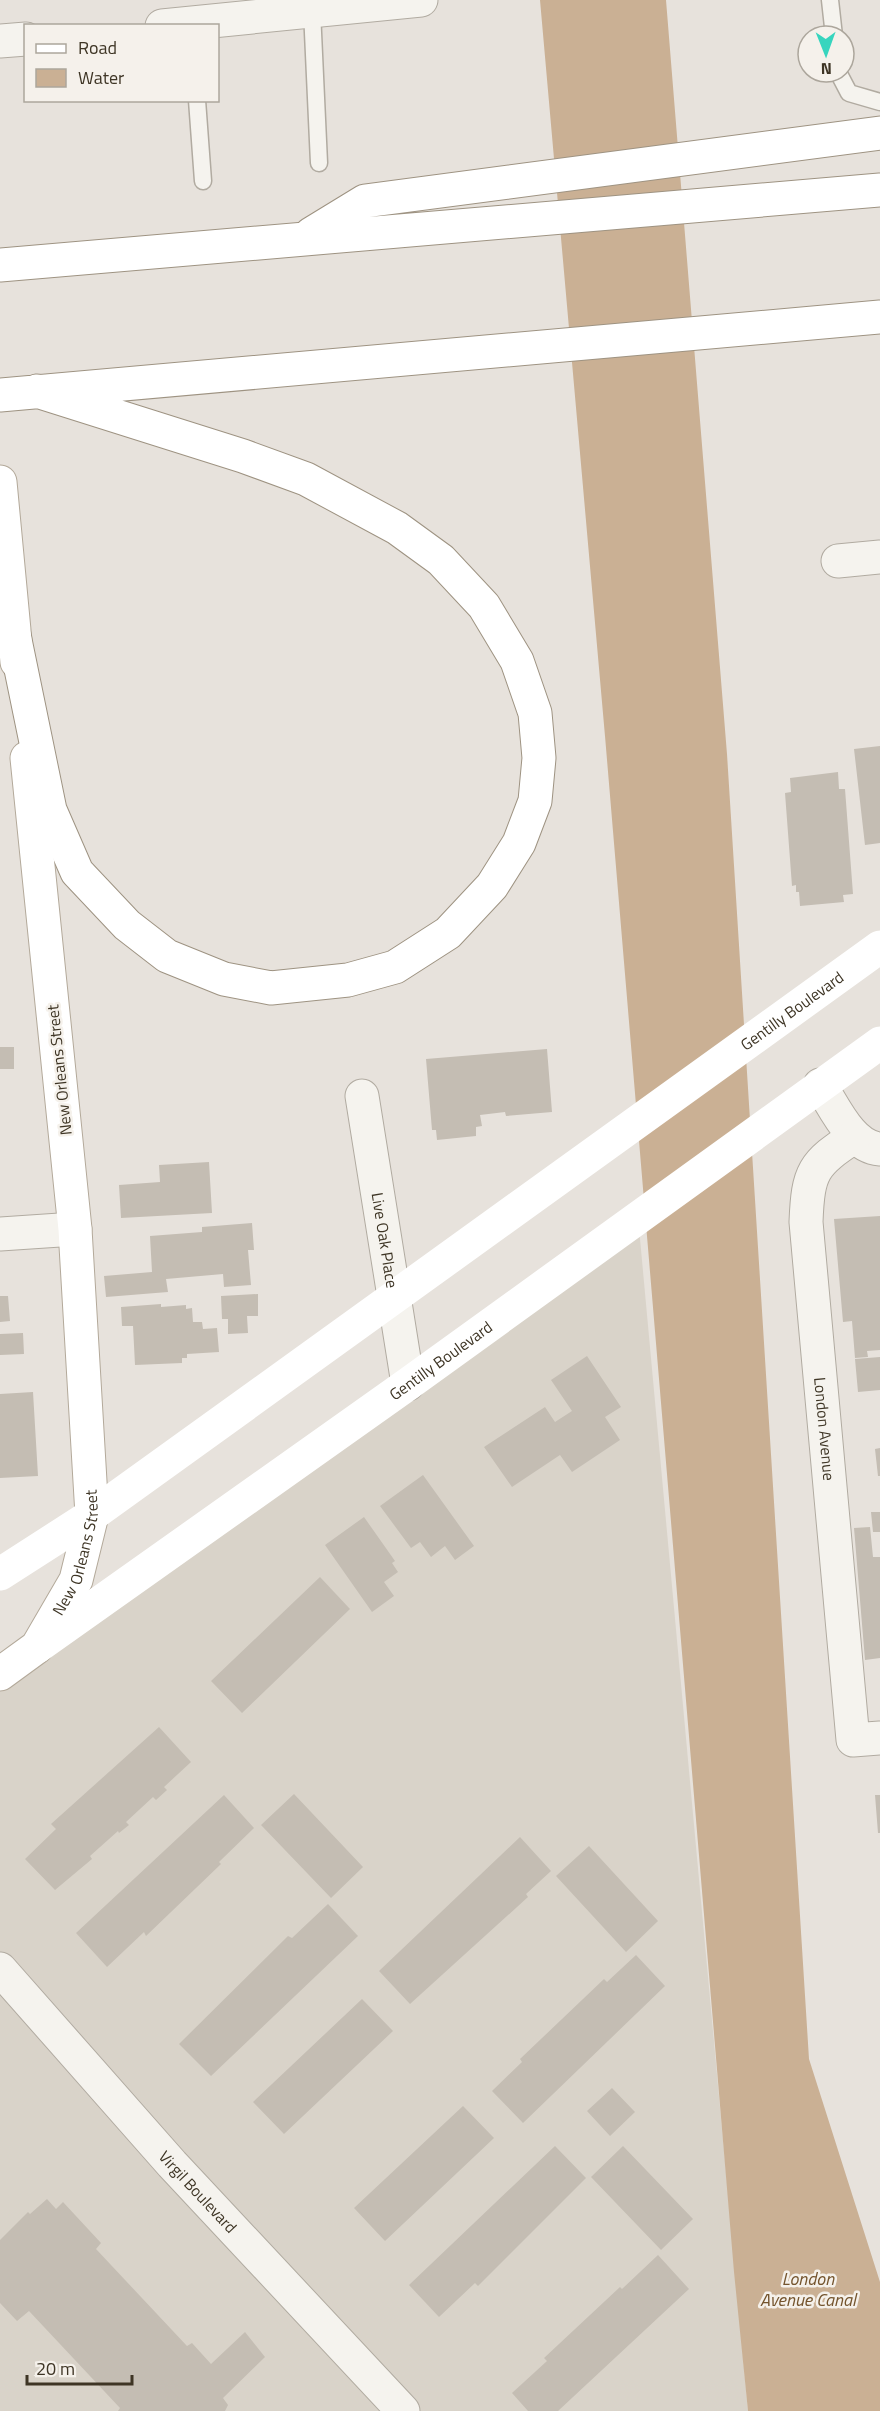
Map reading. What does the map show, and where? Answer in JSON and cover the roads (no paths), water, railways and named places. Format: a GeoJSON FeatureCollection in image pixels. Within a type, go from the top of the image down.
{"type":"FeatureCollection","features":[{"type":"Feature","properties":{"kind":"main road"},"geometry":{"type":"LineString","coordinates":[[307,237],[365,201],[880,133]]}},
{"type":"Feature","properties":{"kind":"main road"},"geometry":{"type":"LineString","coordinates":[[0,265],[307,237],[880,190]]}},
{"type":"Feature","properties":{"kind":"main road"},"geometry":{"type":"LineString","coordinates":[[0,395],[880,317]]}},
{"type":"Feature","properties":{"kind":"main road"},"geometry":{"type":"LineString","coordinates":[[7,636],[50,810],[77,872],[127,925],[167,956],[224,979],[271,988],[348,980],[395,967],[448,933],[492,886],[519,843],[534,801],[539,758],[535,713],[517,661],[484,606],[448,568],[397,528],[306,479],[243,456],[37,391]]}},
{"type":"Feature","properties":{"kind":"main road","name":"New Orleans Street"},"geometry":{"type":"LineString","coordinates":[[0,482],[7,636],[75,1228],[92,1515],[76,1580],[37,1647]]}},
{"type":"Feature","properties":{"kind":"main road","name":"Gentilly Boulevard"},"geometry":{"type":"LineString","coordinates":[[0,1574],[92,1515],[880,947]]}},
{"type":"Feature","properties":{"kind":"main road","name":"Gentilly Boulevard"},"geometry":{"type":"LineString","coordinates":[[0,1674],[408,1384],[880,1043]]}},
{"type":"Feature","properties":{"kind":"street"},"geometry":{"type":"LineString","coordinates":[[191,24],[421,0]]}},
{"type":"Feature","properties":{"kind":"street"},"geometry":{"type":"LineString","coordinates":[[0,41],[24,39]]}},
{"type":"Feature","properties":{"kind":"street"},"geometry":{"type":"LineString","coordinates":[[838,561],[880,557]]}},
{"type":"Feature","properties":{"kind":"street"},"geometry":{"type":"LineString","coordinates":[[808,1093],[867,1143]]}},
{"type":"Feature","properties":{"kind":"street","name":"Live Oak Place"},"geometry":{"type":"LineString","coordinates":[[362,1096],[408,1384]]}},
{"type":"Feature","properties":{"kind":"street","name":"London Avenue"},"geometry":{"type":"LineString","coordinates":[[867,1143],[825,1156],[816,1166],[806,1204],[806,1222],[867,1739]]}},
{"type":"Feature","properties":{"kind":"street"},"geometry":{"type":"LineString","coordinates":[[0,1234],[75,1228]]}},
{"type":"Feature","properties":{"kind":"street","name":"Virgil Boulevard"},"geometry":{"type":"LineString","coordinates":[[0,1970],[172,2164],[403,2411]]}},
{"type":"Feature","properties":{"kind":"lane"},"geometry":{"type":"LineString","coordinates":[[830,0],[833,24]]}},
{"type":"Feature","properties":{"kind":"lane"},"geometry":{"type":"LineString","coordinates":[[312,11],[319,163]]}},
{"type":"Feature","properties":{"kind":"lane"},"geometry":{"type":"LineString","coordinates":[[844,84],[849,93],[880,102]]}},
{"type":"Feature","properties":{"kind":"lane"},"geometry":{"type":"LineString","coordinates":[[197,102],[203,181]]}},
{"type":"Feature","properties":{"kind":"water","name":"London Avenue Canal"},"geometry":{"type":"Polygon","coordinates":[[[540,0],[666,0],[727,754],[809,2059],[880,2282],[880,2411],[748,2411],[734,2272],[605,736],[540,0]]]}}]}
